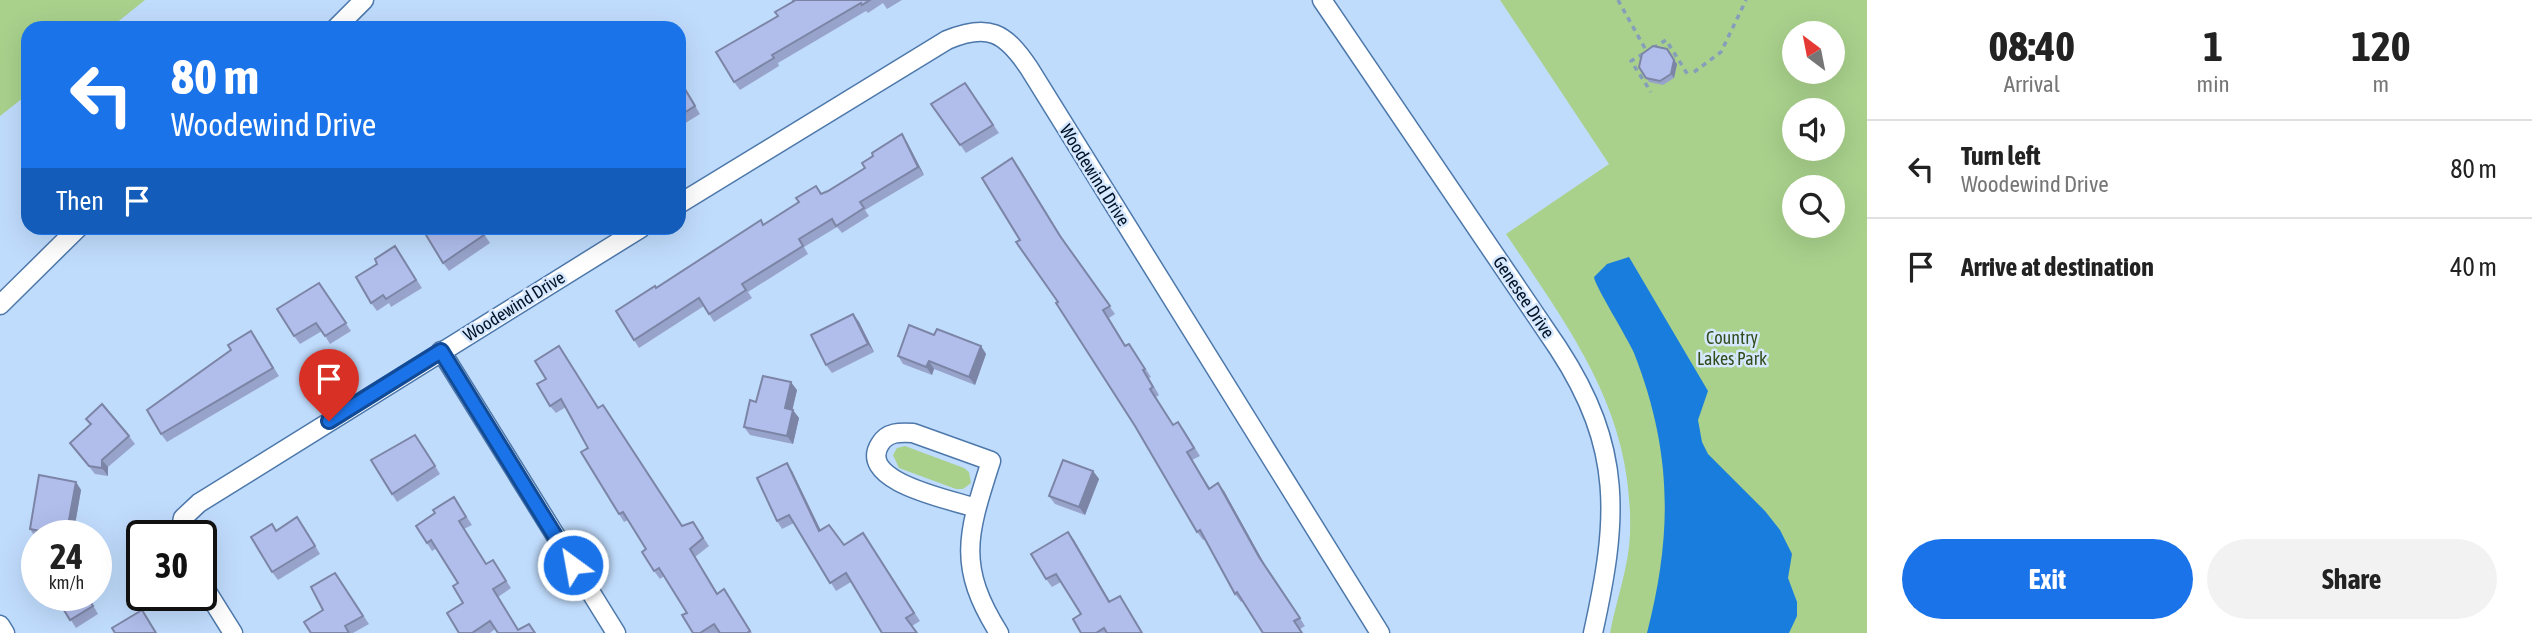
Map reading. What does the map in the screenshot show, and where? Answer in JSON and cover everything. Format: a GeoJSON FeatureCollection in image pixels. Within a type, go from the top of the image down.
{"type":"FeatureCollection","features":[{"type":"Feature","properties":{"kind":"street"},"geometry":{"type":"LineString","coordinates":[[343,21],[364,0]]}},
{"type":"Feature","properties":{"kind":"street","name":"Genesee Drive"},"geometry":{"type":"LineString","coordinates":[[1322,0],[1558,348],[1590,404],[1605,447],[1612,519],[1608,566],[1593,633]]}},
{"type":"Feature","properties":{"kind":"street","name":"Woodewind Drive"},"geometry":{"type":"LineString","coordinates":[[686,200],[947,40],[982,30],[1006,39],[1029,68],[1380,633]]}},
{"type":"Feature","properties":{"kind":"street"},"geometry":{"type":"LineString","coordinates":[[0,305],[71,235]]}},
{"type":"Feature","properties":{"kind":"street","name":"Woodewind Drive"},"geometry":{"type":"LineString","coordinates":[[184,520],[188,511],[199,503],[630,235]]}},
{"type":"Feature","properties":{"kind":"street"},"geometry":{"type":"LineString","coordinates":[[441,351],[616,633]]}},
{"type":"Feature","properties":{"kind":"street"},"geometry":{"type":"LineString","coordinates":[[976,508],[890,479],[877,463],[876,453],[881,442],[900,432],[913,433],[991,461],[970,537],[971,574],[976,592],[999,633]]}},
{"type":"Feature","properties":{"kind":"street"},"geometry":{"type":"LineString","coordinates":[[217,608],[233,633]]}},
{"type":"Feature","properties":{"kind":"street"},"geometry":{"type":"LineString","coordinates":[[0,625],[5,633]]}},
{"type":"Feature","properties":{"kind":"path"},"geometry":{"type":"LineString","coordinates":[[1618,0],[1647,52]]}},
{"type":"Feature","properties":{"kind":"path"},"geometry":{"type":"LineString","coordinates":[[1694,72],[1721,52],[1746,0]]}},
{"type":"Feature","properties":{"kind":"path"},"geometry":{"type":"LineString","coordinates":[[1651,92],[1631,61],[1666,40],[1688,75]]}},
{"type":"Feature","properties":{"kind":"green space"},"geometry":{"type":"Polygon","coordinates":[[[0,0],[145,0],[119,21],[21,21],[21,100],[0,116],[0,0]]]}},
{"type":"Feature","properties":{"kind":"green space","name":"Country Lakes Park"},"geometry":{"type":"Polygon","coordinates":[[[1500,0],[1867,0],[1867,633],[1610,633],[1625,571],[1630,534],[1628,490],[1621,449],[1594,374],[1553,304],[1506,234],[1609,164],[1500,0]]]}},
{"type":"Feature","properties":{"kind":"green space"},"geometry":{"type":"Polygon","coordinates":[[[905,446],[964,468],[969,472],[971,483],[963,489],[956,489],[899,468],[893,455],[897,448],[905,446]]]}},
{"type":"Feature","properties":{"kind":"water"},"geometry":{"type":"Polygon","coordinates":[[[1629,257],[1708,391],[1698,420],[1702,442],[1708,454],[1765,511],[1780,530],[1792,554],[1788,578],[1797,602],[1797,616],[1789,633],[1647,633],[1661,560],[1664,526],[1662,458],[1647,389],[1634,353],[1594,277],[1607,264],[1629,257]]]}},
{"type":"Feature","properties":{"kind":"building"},"geometry":{"type":"Polygon","coordinates":[[[793,0],[870,0],[772,55],[774,58],[734,82],[716,52],[778,16],[775,12],[793,0]]]}},
{"type":"Feature","properties":{"kind":"building"},"geometry":{"type":"Polygon","coordinates":[[[1653,46],[1667,49],[1674,60],[1671,74],[1660,81],[1646,78],[1639,67],[1642,54],[1653,46]]]}},
{"type":"Feature","properties":{"kind":"building"},"geometry":{"type":"Polygon","coordinates":[[[965,83],[993,125],[960,145],[931,104],[965,83]]]}},
{"type":"Feature","properties":{"kind":"building"},"geometry":{"type":"Polygon","coordinates":[[[686,91],[695,106],[686,112],[686,91]]]}},
{"type":"Feature","properties":{"kind":"building"},"geometry":{"type":"Polygon","coordinates":[[[902,134],[918,167],[860,202],[864,208],[836,226],[832,219],[799,239],[803,246],[742,284],[746,290],[709,314],[699,298],[634,340],[616,311],[761,220],[763,225],[799,202],[796,198],[816,186],[821,194],[828,191],[865,168],[862,163],[873,156],[872,153],[902,134]]]}},
{"type":"Feature","properties":{"kind":"building"},"geometry":{"type":"Polygon","coordinates":[[[1012,158],[1060,236],[1110,306],[1103,310],[1125,346],[1129,344],[1145,369],[1143,370],[1153,387],[1150,389],[1173,425],[1178,422],[1194,448],[1187,452],[1209,489],[1218,483],[1259,557],[1300,618],[1294,621],[1302,633],[1263,633],[1237,592],[1235,594],[1200,530],[1197,532],[1135,426],[1056,303],[1058,302],[1016,242],[1020,240],[982,178],[1012,158]]]}},
{"type":"Feature","properties":{"kind":"building"},"geometry":{"type":"Polygon","coordinates":[[[426,235],[484,235],[443,263],[426,235]]]}},
{"type":"Feature","properties":{"kind":"building"},"geometry":{"type":"Polygon","coordinates":[[[395,246],[416,280],[386,299],[383,295],[371,303],[356,277],[377,264],[375,259],[395,246]]]}},
{"type":"Feature","properties":{"kind":"building"},"geometry":{"type":"Polygon","coordinates":[[[319,283],[346,323],[325,336],[316,323],[294,336],[277,309],[319,283]]]}},
{"type":"Feature","properties":{"kind":"building"},"geometry":{"type":"Polygon","coordinates":[[[853,314],[868,344],[826,365],[811,335],[853,314]]]}},
{"type":"Feature","properties":{"kind":"building"},"geometry":{"type":"Polygon","coordinates":[[[909,325],[934,335],[937,329],[981,346],[969,377],[929,361],[926,367],[898,356],[909,325]]]}},
{"type":"Feature","properties":{"kind":"building"},"geometry":{"type":"Polygon","coordinates":[[[251,331],[273,368],[161,434],[147,410],[231,350],[228,345],[251,331]]]}},
{"type":"Feature","properties":{"kind":"building"},"geometry":{"type":"Polygon","coordinates":[[[559,346],[598,408],[603,405],[682,526],[693,522],[703,538],[690,549],[717,594],[724,589],[750,631],[747,633],[720,633],[714,624],[700,633],[693,633],[682,615],[687,613],[659,568],[654,571],[642,552],[646,549],[623,512],[619,514],[581,452],[588,448],[561,399],[550,406],[537,384],[546,379],[535,361],[559,346]]]}},
{"type":"Feature","properties":{"kind":"building"},"geometry":{"type":"Polygon","coordinates":[[[763,376],[791,382],[785,408],[793,410],[787,436],[744,427],[750,400],[756,402],[763,376]]]}},
{"type":"Feature","properties":{"kind":"building"},"geometry":{"type":"Polygon","coordinates":[[[102,404],[129,436],[102,460],[102,468],[89,466],[70,443],[91,424],[86,419],[102,404]]]}},
{"type":"Feature","properties":{"kind":"building"},"geometry":{"type":"Polygon","coordinates":[[[415,435],[435,466],[392,494],[371,460],[415,435]]]}},
{"type":"Feature","properties":{"kind":"building"},"geometry":{"type":"Polygon","coordinates":[[[1063,460],[1093,471],[1079,507],[1049,496],[1063,460]]]}},
{"type":"Feature","properties":{"kind":"building"},"geometry":{"type":"Polygon","coordinates":[[[787,463],[819,531],[829,525],[844,545],[863,533],[914,613],[906,618],[917,633],[882,633],[846,573],[830,583],[789,515],[777,521],[757,478],[787,463]]]}},
{"type":"Feature","properties":{"kind":"building"},"geometry":{"type":"Polygon","coordinates":[[[39,475],[76,482],[69,520],[32,520],[39,475]]]}},
{"type":"Feature","properties":{"kind":"building"},"geometry":{"type":"Polygon","coordinates":[[[454,497],[466,517],[459,521],[486,564],[493,560],[506,581],[493,589],[518,630],[529,624],[535,633],[498,633],[490,621],[472,633],[459,633],[447,613],[463,603],[453,586],[458,583],[431,540],[427,543],[416,526],[435,513],[433,510],[454,497]]]}},
{"type":"Feature","properties":{"kind":"building"},"geometry":{"type":"Polygon","coordinates":[[[297,517],[315,546],[272,572],[251,537],[272,524],[276,531],[297,517]]]}},
{"type":"Feature","properties":{"kind":"building"},"geometry":{"type":"Polygon","coordinates":[[[1068,532],[1109,602],[1120,596],[1142,633],[1107,633],[1104,628],[1096,633],[1081,633],[1073,619],[1081,614],[1056,574],[1046,579],[1031,554],[1068,532]]]}},
{"type":"Feature","properties":{"kind":"building"},"geometry":{"type":"Polygon","coordinates":[[[335,573],[363,616],[345,626],[349,633],[311,633],[304,622],[323,610],[311,587],[335,573]]]}},
{"type":"Feature","properties":{"kind":"building"},"geometry":{"type":"Polygon","coordinates":[[[65,611],[85,611],[70,620],[65,611]]]}},
{"type":"Feature","properties":{"kind":"building"},"geometry":{"type":"Polygon","coordinates":[[[143,611],[156,633],[115,633],[112,628],[143,611]]]}},
{"type":"Feature","properties":{"kind":"route"},"geometry":{"type":"LineString","coordinates":[[329,421],[441,351],[573,565]]}}]}
